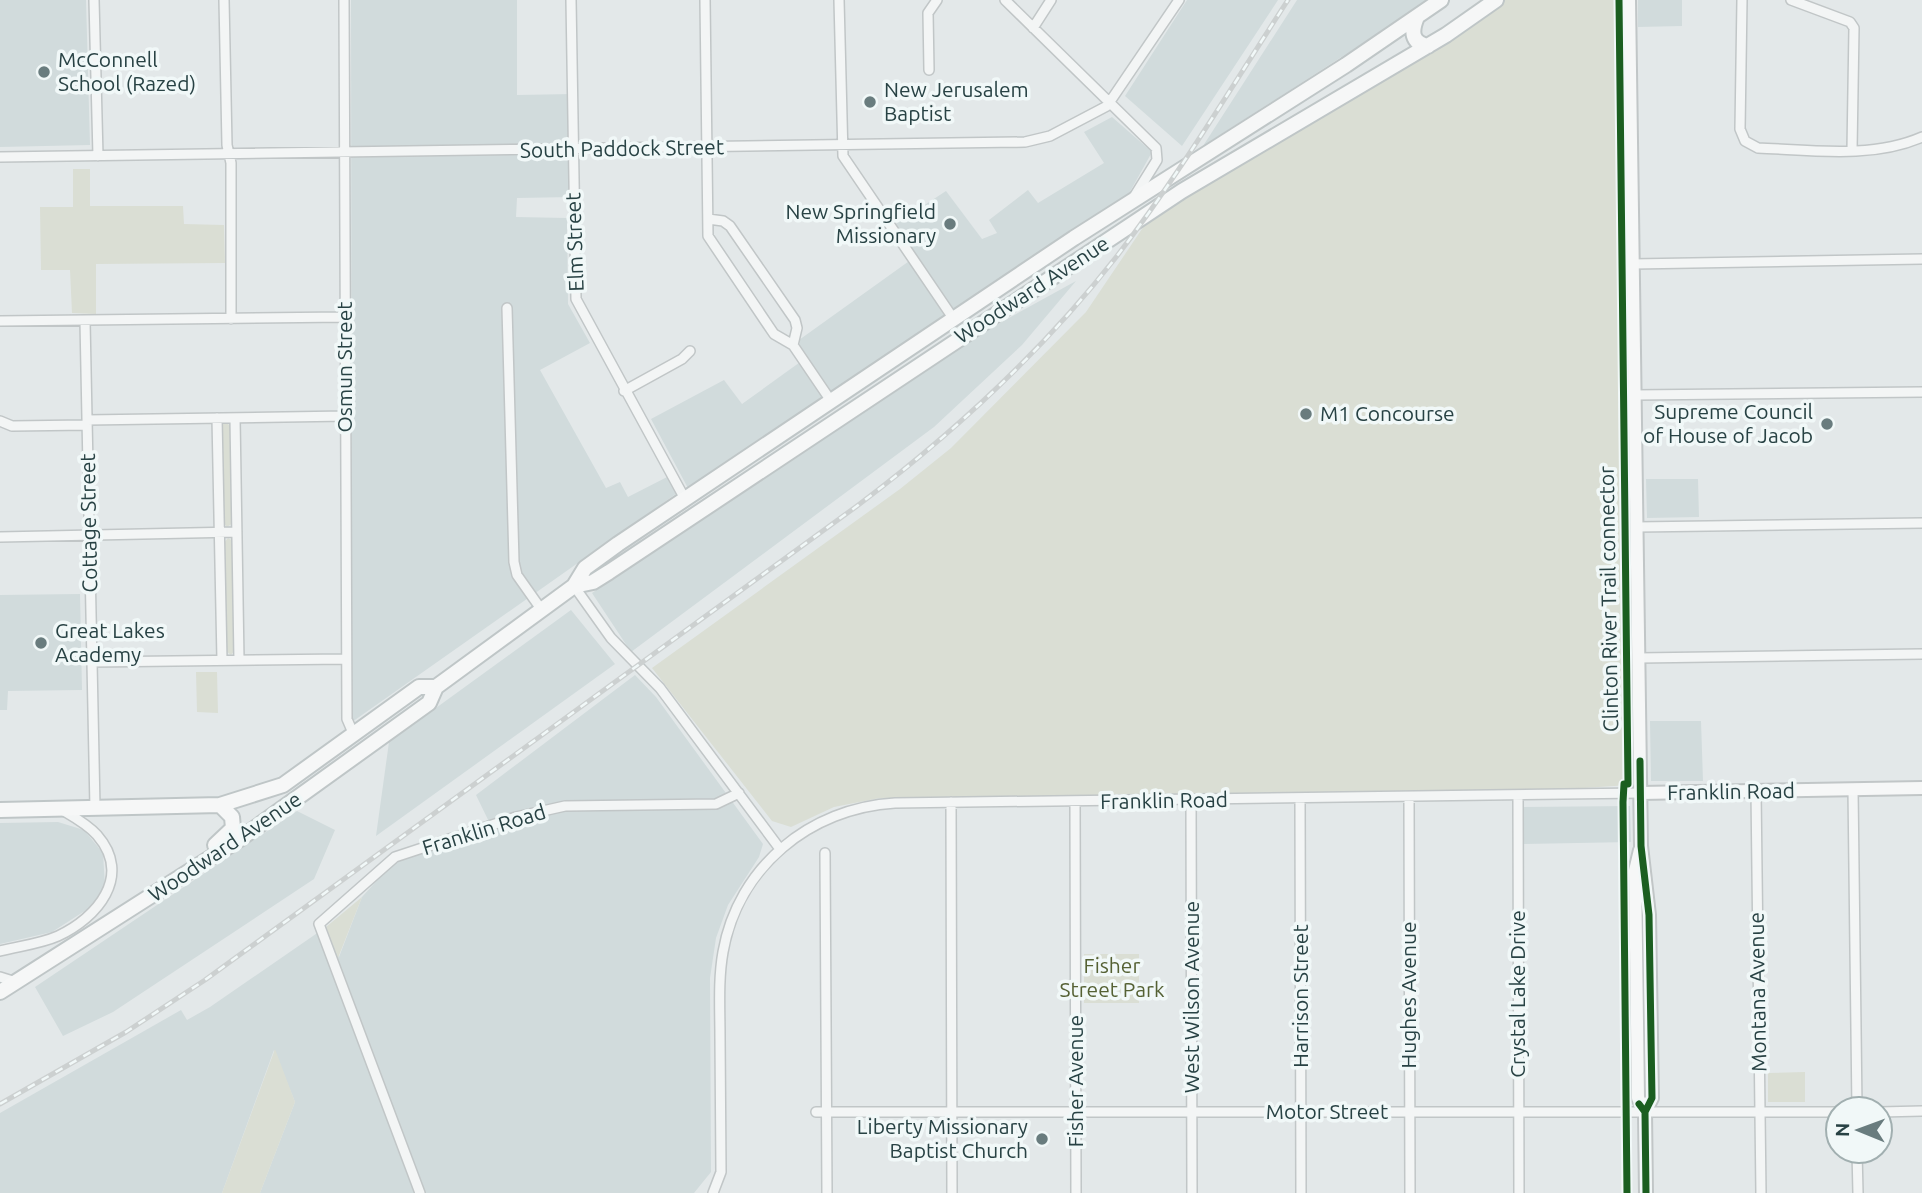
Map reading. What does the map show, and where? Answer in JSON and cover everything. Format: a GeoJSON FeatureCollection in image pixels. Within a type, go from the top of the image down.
{"type":"FeatureCollection","features":[{"type":"Feature","properties":{"kind":"main road","name":"Woodward Avenue"},"geometry":{"type":"LineString","coordinates":[[0,992],[240,839],[429,703],[436,687],[573,586],[584,568],[953,318],[1441,0]]}},
{"type":"Feature","properties":{"kind":"main road","name":"Woodward Avenue"},"geometry":{"type":"LineString","coordinates":[[573,586],[593,582],[1182,191],[1427,46],[1496,0]]}},
{"type":"Feature","properties":{"kind":"main road"},"geometry":{"type":"LineString","coordinates":[[1417,17],[1412,28],[1413,39],[1419,45],[1427,46]]}},
{"type":"Feature","properties":{"kind":"main road"},"geometry":{"type":"LineString","coordinates":[[875,394],[883,379],[962,326],[960,319],[953,318]]}},
{"type":"Feature","properties":{"kind":"main road"},"geometry":{"type":"LineString","coordinates":[[785,454],[778,450],[779,444],[829,411],[831,401]]}},
{"type":"Feature","properties":{"kind":"main road","name":"Woodward Avenue"},"geometry":{"type":"LineString","coordinates":[[0,810],[220,805],[283,785],[419,687],[436,687]]}},
{"type":"Feature","properties":{"kind":"main road"},"geometry":{"type":"LineString","coordinates":[[166,886],[233,828],[232,817],[220,805]]}},
{"type":"Feature","properties":{"kind":"street"},"geometry":{"type":"LineString","coordinates":[[94,0],[98,156]]}},
{"type":"Feature","properties":{"kind":"street"},"geometry":{"type":"LineString","coordinates":[[224,0],[231,319]]}},
{"type":"Feature","properties":{"kind":"street","name":"Osmun Street"},"geometry":{"type":"LineString","coordinates":[[344,0],[346,719],[353,733]]}},
{"type":"Feature","properties":{"kind":"street","name":"Elm Street"},"geometry":{"type":"LineString","coordinates":[[570,0],[576,299],[685,499]]}},
{"type":"Feature","properties":{"kind":"street"},"geometry":{"type":"LineString","coordinates":[[705,0],[708,219],[711,243],[776,337],[793,345],[831,401]]}},
{"type":"Feature","properties":{"kind":"street"},"geometry":{"type":"LineString","coordinates":[[839,0],[840,145],[844,159],[953,318]]}},
{"type":"Feature","properties":{"kind":"street"},"geometry":{"type":"LineString","coordinates":[[929,70],[928,13],[937,0]]}},
{"type":"Feature","properties":{"kind":"street"},"geometry":{"type":"LineString","coordinates":[[1005,0],[1158,153],[1157,160],[1133,199]]}},
{"type":"Feature","properties":{"kind":"street"},"geometry":{"type":"LineString","coordinates":[[1033,28],[1051,0]]}},
{"type":"Feature","properties":{"kind":"street","name":"South Paddock Street"},"geometry":{"type":"LineString","coordinates":[[0,157],[1031,142],[1088,118],[1110,104],[1179,0]]}},
{"type":"Feature","properties":{"kind":"street"},"geometry":{"type":"LineString","coordinates":[[1629,0],[1641,846],[1647,871],[1650,928],[1652,1098],[1645,1112],[1646,1193]]}},
{"type":"Feature","properties":{"kind":"street"},"geometry":{"type":"LineString","coordinates":[[1742,0],[1740,129],[1743,138],[1758,148],[1852,150],[1889,148],[1922,137]]}},
{"type":"Feature","properties":{"kind":"street"},"geometry":{"type":"LineString","coordinates":[[1791,0],[1848,21],[1854,28],[1852,150]]}},
{"type":"Feature","properties":{"kind":"street"},"geometry":{"type":"LineString","coordinates":[[708,219],[723,221],[730,226],[795,320],[797,330],[793,345]]}},
{"type":"Feature","properties":{"kind":"street"},"geometry":{"type":"LineString","coordinates":[[1633,264],[1922,258]]}},
{"type":"Feature","properties":{"kind":"street"},"geometry":{"type":"LineString","coordinates":[[507,308],[514,562],[517,575],[541,609]]}},
{"type":"Feature","properties":{"kind":"street"},"geometry":{"type":"LineString","coordinates":[[0,321],[345,317]]}},
{"type":"Feature","properties":{"kind":"street","name":"Cottage Street"},"geometry":{"type":"LineString","coordinates":[[85,321],[95,808]]}},
{"type":"Feature","properties":{"kind":"street"},"geometry":{"type":"LineString","coordinates":[[624,391],[682,359],[690,351]]}},
{"type":"Feature","properties":{"kind":"street"},"geometry":{"type":"LineString","coordinates":[[1635,395],[1922,392]]}},
{"type":"Feature","properties":{"kind":"street"},"geometry":{"type":"LineString","coordinates":[[0,432],[12,426],[87,422],[346,416]]}},
{"type":"Feature","properties":{"kind":"street"},"geometry":{"type":"LineString","coordinates":[[217,418],[222,660]]}},
{"type":"Feature","properties":{"kind":"street"},"geometry":{"type":"LineString","coordinates":[[235,418],[239,660]]}},
{"type":"Feature","properties":{"kind":"street"},"geometry":{"type":"LineString","coordinates":[[0,421],[12,426]]}},
{"type":"Feature","properties":{"kind":"street"},"geometry":{"type":"LineString","coordinates":[[1637,527],[1922,523]]}},
{"type":"Feature","properties":{"kind":"street"},"geometry":{"type":"LineString","coordinates":[[0,537],[237,532]]}},
{"type":"Feature","properties":{"kind":"street"},"geometry":{"type":"LineString","coordinates":[[573,586],[611,638],[660,688],[780,849]]}},
{"type":"Feature","properties":{"kind":"street"},"geometry":{"type":"LineString","coordinates":[[1639,658],[1922,654]]}},
{"type":"Feature","properties":{"kind":"street"},"geometry":{"type":"LineString","coordinates":[[92,662],[346,659]]}},
{"type":"Feature","properties":{"kind":"street","name":"Franklin Road"},"geometry":{"type":"LineString","coordinates":[[713,1193],[721,1172],[723,953],[741,898],[757,874],[780,849],[815,824],[854,809],[887,804],[951,802],[1409,798],[1922,788]]}},
{"type":"Feature","properties":{"kind":"street"},"geometry":{"type":"LineString","coordinates":[[1853,789],[1857,1095]]}},
{"type":"Feature","properties":{"kind":"street","name":"Montana Avenue"},"geometry":{"type":"LineString","coordinates":[[1756,791],[1761,1193]]}},
{"type":"Feature","properties":{"kind":"street","name":"Franklin Road"},"geometry":{"type":"LineString","coordinates":[[419,1193],[319,924],[395,857],[554,808],[711,804],[739,793]]}},
{"type":"Feature","properties":{"kind":"street","name":"Crystal Lake Drive"},"geometry":{"type":"LineString","coordinates":[[1518,796],[1519,1193]]}},
{"type":"Feature","properties":{"kind":"street","name":"Hughes Avenue"},"geometry":{"type":"LineString","coordinates":[[1409,798],[1410,1193]]}},
{"type":"Feature","properties":{"kind":"street","name":"Harrison Street"},"geometry":{"type":"LineString","coordinates":[[1300,799],[1301,1193]]}},
{"type":"Feature","properties":{"kind":"street","name":"West Wilson Avenue"},"geometry":{"type":"LineString","coordinates":[[1191,801],[1192,1193]]}},
{"type":"Feature","properties":{"kind":"street"},"geometry":{"type":"LineString","coordinates":[[951,802],[952,1193]]}},
{"type":"Feature","properties":{"kind":"street","name":"Fisher Avenue"},"geometry":{"type":"LineString","coordinates":[[1075,802],[1076,1193]]}},
{"type":"Feature","properties":{"kind":"street"},"geometry":{"type":"LineString","coordinates":[[0,951],[61,935],[95,912],[108,894],[111,866],[104,845],[88,827],[60,809]]}},
{"type":"Feature","properties":{"kind":"street"},"geometry":{"type":"LineString","coordinates":[[825,853],[827,1193]]}},
{"type":"Feature","properties":{"kind":"street"},"geometry":{"type":"LineString","coordinates":[[0,977],[16,982]]}},
{"type":"Feature","properties":{"kind":"street"},"geometry":{"type":"LineString","coordinates":[[1894,1112],[1922,1111]]}},
{"type":"Feature","properties":{"kind":"street","name":"Motor Street"},"geometry":{"type":"LineString","coordinates":[[816,1112],[1824,1112]]}},
{"type":"Feature","properties":{"kind":"street"},"geometry":{"type":"LineString","coordinates":[[1857,1165],[1858,1193]]}},
{"type":"Feature","properties":{"kind":"shaded area","name":"McConnell School (Razed)"},"geometry":{"type":"Polygon","coordinates":[[[0,0],[86,0],[90,145],[0,147],[0,0]]]}},
{"type":"Feature","properties":{"kind":"shaded area"},"geometry":{"type":"Polygon","coordinates":[[[351,0],[517,0],[517,95],[573,94],[573,197],[517,198],[516,217],[567,218],[568,304],[590,343],[540,370],[606,488],[620,482],[628,497],[671,475],[680,491],[352,722],[351,0]]]}},
{"type":"Feature","properties":{"kind":"shaded area"},"geometry":{"type":"Polygon","coordinates":[[[1187,0],[1278,0],[1182,146],[1125,96],[1187,0]]]}},
{"type":"Feature","properties":{"kind":"shaded area"},"geometry":{"type":"Polygon","coordinates":[[[1297,0],[1430,0],[1203,146],[1241,87],[1297,0]]]}},
{"type":"Feature","properties":{"kind":"shaded area"},"geometry":{"type":"Polygon","coordinates":[[[1638,0],[1682,0],[1682,26],[1638,27],[1638,0]]]}},
{"type":"Feature","properties":{"kind":"shaded area"},"geometry":{"type":"Polygon","coordinates":[[[1112,117],[1152,152],[1127,197],[689,490],[651,419],[724,380],[742,404],[803,360],[799,340],[912,259],[891,227],[946,191],[982,239],[997,233],[989,220],[1028,190],[1038,203],[1104,163],[1084,132],[1112,117]]]}},
{"type":"Feature","properties":{"kind":"shaded area"},"geometry":{"type":"Polygon","coordinates":[[[1076,281],[1022,345],[934,427],[631,652],[592,593],[978,335],[1076,281]]]}},
{"type":"Feature","properties":{"kind":"shaded area"},"geometry":{"type":"Polygon","coordinates":[[[1646,479],[1698,479],[1699,517],[1647,518],[1646,479]]]}},
{"type":"Feature","properties":{"kind":"shaded area","name":"Great Lakes Academy"},"geometry":{"type":"Polygon","coordinates":[[[80,594],[82,690],[8,691],[7,710],[0,710],[0,595],[80,594]]]}},
{"type":"Feature","properties":{"kind":"shaded area"},"geometry":{"type":"Polygon","coordinates":[[[571,610],[615,664],[376,836],[389,742],[571,610]]]}},
{"type":"Feature","properties":{"kind":"shaded area"},"geometry":{"type":"Polygon","coordinates":[[[635,675],[656,697],[763,844],[759,857],[728,905],[716,938],[710,978],[711,1172],[694,1193],[260,1193],[295,1102],[274,1050],[222,1193],[0,1193],[0,1113],[181,1010],[187,1020],[210,1007],[326,927],[339,957],[362,897],[390,866],[403,859],[493,830],[476,795],[635,675]]]}},
{"type":"Feature","properties":{"kind":"shaded area"},"geometry":{"type":"Polygon","coordinates":[[[1650,721],[1701,721],[1703,781],[1651,781],[1650,721]]]}},
{"type":"Feature","properties":{"kind":"shaded area"},"geometry":{"type":"Polygon","coordinates":[[[1630,806],[1631,842],[1523,844],[1522,807],[1630,806]]]}},
{"type":"Feature","properties":{"kind":"shaded area"},"geometry":{"type":"Polygon","coordinates":[[[297,811],[335,830],[314,879],[113,1012],[63,1036],[35,987],[297,811]]]}},
{"type":"Feature","properties":{"kind":"shaded area"},"geometry":{"type":"Polygon","coordinates":[[[58,822],[84,830],[103,853],[105,886],[94,905],[52,932],[0,944],[0,823],[58,822]]]}},
{"type":"Feature","properties":{"kind":"green space","name":"M1 Concourse"},"geometry":{"type":"Polygon","coordinates":[[[1490,0],[1621,0],[1631,611],[1629,785],[1538,791],[880,798],[834,807],[791,827],[772,821],[652,668],[900,489],[951,448],[1086,312],[1146,223],[1490,0]]]}},
{"type":"Feature","properties":{"kind":"green space"},"geometry":{"type":"Polygon","coordinates":[[[73,169],[90,169],[90,206],[183,206],[184,224],[224,225],[225,263],[96,264],[96,314],[72,313],[70,270],[41,270],[40,207],[73,207],[73,169]]]}},
{"type":"Feature","properties":{"kind":"green space"},"geometry":{"type":"Polygon","coordinates":[[[226,422],[231,427],[233,523],[227,527],[223,522],[221,426],[226,422]]]}},
{"type":"Feature","properties":{"kind":"green space"},"geometry":{"type":"Polygon","coordinates":[[[228,538],[233,541],[235,650],[231,655],[226,651],[223,544],[228,538]]]}},
{"type":"Feature","properties":{"kind":"green space"},"geometry":{"type":"Polygon","coordinates":[[[196,672],[217,672],[218,713],[197,712],[196,672]]]}},
{"type":"Feature","properties":{"kind":"green space"},"geometry":{"type":"Polygon","coordinates":[[[362,897],[338,958],[326,927],[362,897]]]}},
{"type":"Feature","properties":{"kind":"green space","name":"Fisher Street Park"},"geometry":{"type":"Polygon","coordinates":[[[1084,954],[1139,954],[1139,1003],[1084,1003],[1084,954]]]}},
{"type":"Feature","properties":{"kind":"green space"},"geometry":{"type":"Polygon","coordinates":[[[275,1049],[295,1102],[260,1193],[222,1193],[275,1049]]]}},
{"type":"Feature","properties":{"kind":"green space"},"geometry":{"type":"Polygon","coordinates":[[[1805,1072],[1805,1102],[1768,1102],[1768,1073],[1805,1072]]]}},
{"type":"Feature","properties":{"kind":"railway"},"geometry":{"type":"LineString","coordinates":[[0,1104],[126,1032],[205,980],[857,506],[928,450],[1027,358],[1117,256],[1184,162],[1288,0]]}},
{"type":"Feature","properties":{"kind":"cycle path","name":"Clinton River Trail connector"},"geometry":{"type":"LineString","coordinates":[[1619,0],[1628,784],[1624,784],[1623,802],[1627,1193]]}},
{"type":"Feature","properties":{"kind":"cycle path"},"geometry":{"type":"LineString","coordinates":[[1640,761],[1641,846],[1649,915],[1652,1098],[1645,1112]]}},
{"type":"Feature","properties":{"kind":"cycle path"},"geometry":{"type":"LineString","coordinates":[[1639,1104],[1645,1112],[1646,1193]]}},
{"type":"Feature","properties":{"kind":"place","name":"McConnell School (Razed)"},"geometry":{"type":"Point","coordinates":[44,72]}},
{"type":"Feature","properties":{"kind":"place","name":"New Jerusalem Baptist"},"geometry":{"type":"Point","coordinates":[870,102]}},
{"type":"Feature","properties":{"kind":"place","name":"New Springfield Missionary"},"geometry":{"type":"Point","coordinates":[950,224]}},
{"type":"Feature","properties":{"kind":"place","name":"M1 Concourse"},"geometry":{"type":"Point","coordinates":[1306,414]}},
{"type":"Feature","properties":{"kind":"place","name":"Supreme Council of House of Jacob"},"geometry":{"type":"Point","coordinates":[1827,424]}},
{"type":"Feature","properties":{"kind":"place","name":"Great Lakes Academy"},"geometry":{"type":"Point","coordinates":[41,643]}},
{"type":"Feature","properties":{"kind":"place","name":"Liberty Missionary Baptist Church"},"geometry":{"type":"Point","coordinates":[1042,1139]}}]}
